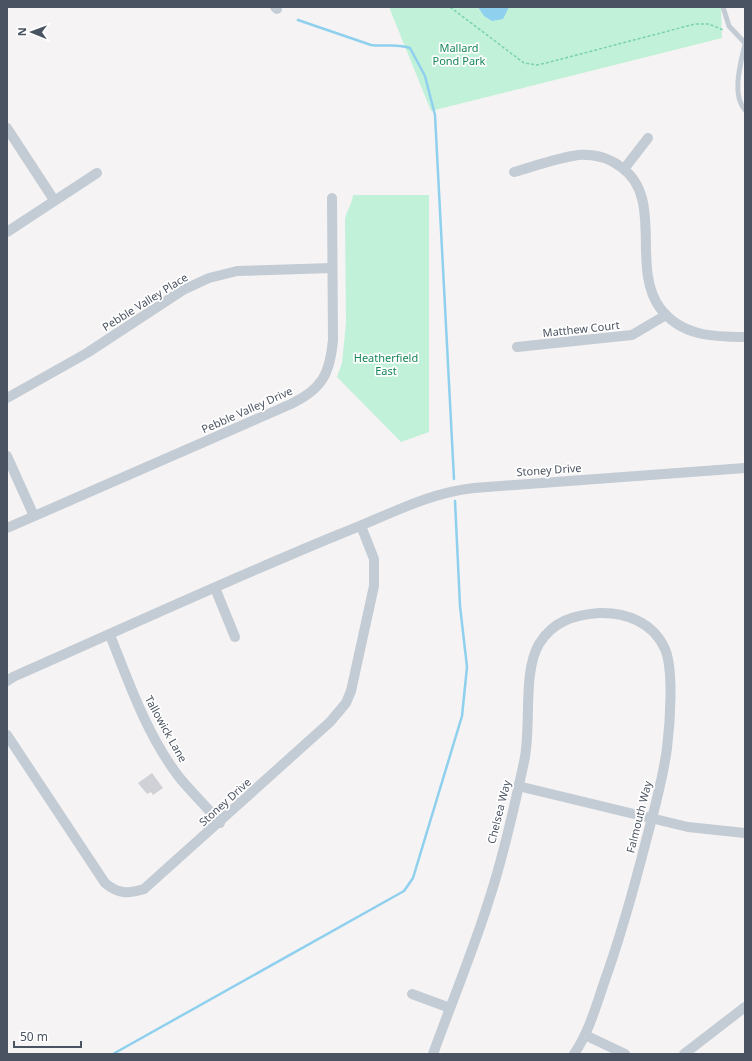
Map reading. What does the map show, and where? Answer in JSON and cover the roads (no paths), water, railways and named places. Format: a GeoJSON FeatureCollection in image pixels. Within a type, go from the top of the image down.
{"type":"FeatureCollection","features":[{"type":"Feature","properties":{"kind":"street"},"geometry":{"type":"LineString","coordinates":[[7,128],[54,200]]}},
{"type":"Feature","properties":{"kind":"street"},"geometry":{"type":"LineString","coordinates":[[624,169],[648,138]]}},
{"type":"Feature","properties":{"kind":"street"},"geometry":{"type":"LineString","coordinates":[[514,172],[579,155],[608,159],[624,169],[638,188],[642,200],[645,214],[648,280],[658,304],[666,315],[677,324],[698,334],[719,337],[745,337]]}},
{"type":"Feature","properties":{"kind":"street"},"geometry":{"type":"LineString","coordinates":[[7,232],[97,173]]}},
{"type":"Feature","properties":{"kind":"street","name":"Pebble Valley Drive"},"geometry":{"type":"LineString","coordinates":[[7,528],[291,404],[312,392],[327,373],[331,359],[333,340],[332,198]]}},
{"type":"Feature","properties":{"kind":"street","name":"Pebble Valley Place"},"geometry":{"type":"LineString","coordinates":[[7,398],[87,352],[183,290],[209,278],[237,271],[332,268]]}},
{"type":"Feature","properties":{"kind":"street","name":"Matthew Court"},"geometry":{"type":"LineString","coordinates":[[517,347],[632,336],[644,330],[666,315]]}},
{"type":"Feature","properties":{"kind":"street"},"geometry":{"type":"LineString","coordinates":[[7,456],[34,516]]}},
{"type":"Feature","properties":{"kind":"street","name":"Stoney Drive"},"geometry":{"type":"LineString","coordinates":[[7,681],[215,588],[426,498],[460,490],[745,468]]}},
{"type":"Feature","properties":{"kind":"street","name":"Stoney Drive"},"geometry":{"type":"LineString","coordinates":[[7,735],[99,874],[114,890],[123,893],[134,893],[144,889],[220,823],[330,722],[346,703],[356,677],[374,586],[374,560],[361,526]]}},
{"type":"Feature","properties":{"kind":"street"},"geometry":{"type":"LineString","coordinates":[[215,588],[235,637]]}},
{"type":"Feature","properties":{"kind":"street","name":"Chelsea Way"},"geometry":{"type":"LineString","coordinates":[[433,1054],[488,903],[518,786],[527,747],[531,672],[534,655],[539,644],[546,635],[566,619],[576,616],[605,613]]}},
{"type":"Feature","properties":{"kind":"street","name":"Falmouth Way"},"geometry":{"type":"LineString","coordinates":[[574,1054],[585,1035],[625,921],[652,817],[667,746],[670,665],[665,649],[657,636],[645,625],[633,618],[605,613]]}},
{"type":"Feature","properties":{"kind":"street","name":"Tallowick Lane"},"geometry":{"type":"LineString","coordinates":[[110,634],[138,705],[165,755],[179,777],[220,823]]}},
{"type":"Feature","properties":{"kind":"street"},"geometry":{"type":"LineString","coordinates":[[518,786],[652,817],[688,827],[745,833]]}},
{"type":"Feature","properties":{"kind":"street"},"geometry":{"type":"LineString","coordinates":[[412,994],[450,1008]]}},
{"type":"Feature","properties":{"kind":"street"},"geometry":{"type":"LineString","coordinates":[[684,1054],[745,1007]]}},
{"type":"Feature","properties":{"kind":"street"},"geometry":{"type":"LineString","coordinates":[[585,1035],[625,1054]]}},
{"type":"Feature","properties":{"kind":"lane"},"geometry":{"type":"LineString","coordinates":[[723,7],[729,26],[745,43],[740,62],[739,88],[740,103],[745,110]]}},
{"type":"Feature","properties":{"kind":"water"},"geometry":{"type":"Polygon","coordinates":[[[478,7],[509,7],[503,19],[492,21],[484,16],[478,7]]]}},
{"type":"Feature","properties":{"kind":"waterway"},"geometry":{"type":"LineString","coordinates":[[298,20],[371,45],[400,46],[410,48],[425,76],[435,115],[454,479]]}},
{"type":"Feature","properties":{"kind":"waterway"},"geometry":{"type":"LineString","coordinates":[[113,1054],[404,891],[413,878],[462,716],[467,667],[460,606],[455,501]]}},
{"type":"Feature","properties":{"kind":"park label","name":"Mallard Pond Park"},"geometry":{"type":"Point","coordinates":[459,54]}},
{"type":"Feature","properties":{"kind":"park label","name":"Heatherfield East"},"geometry":{"type":"Point","coordinates":[386,364]}}]}
